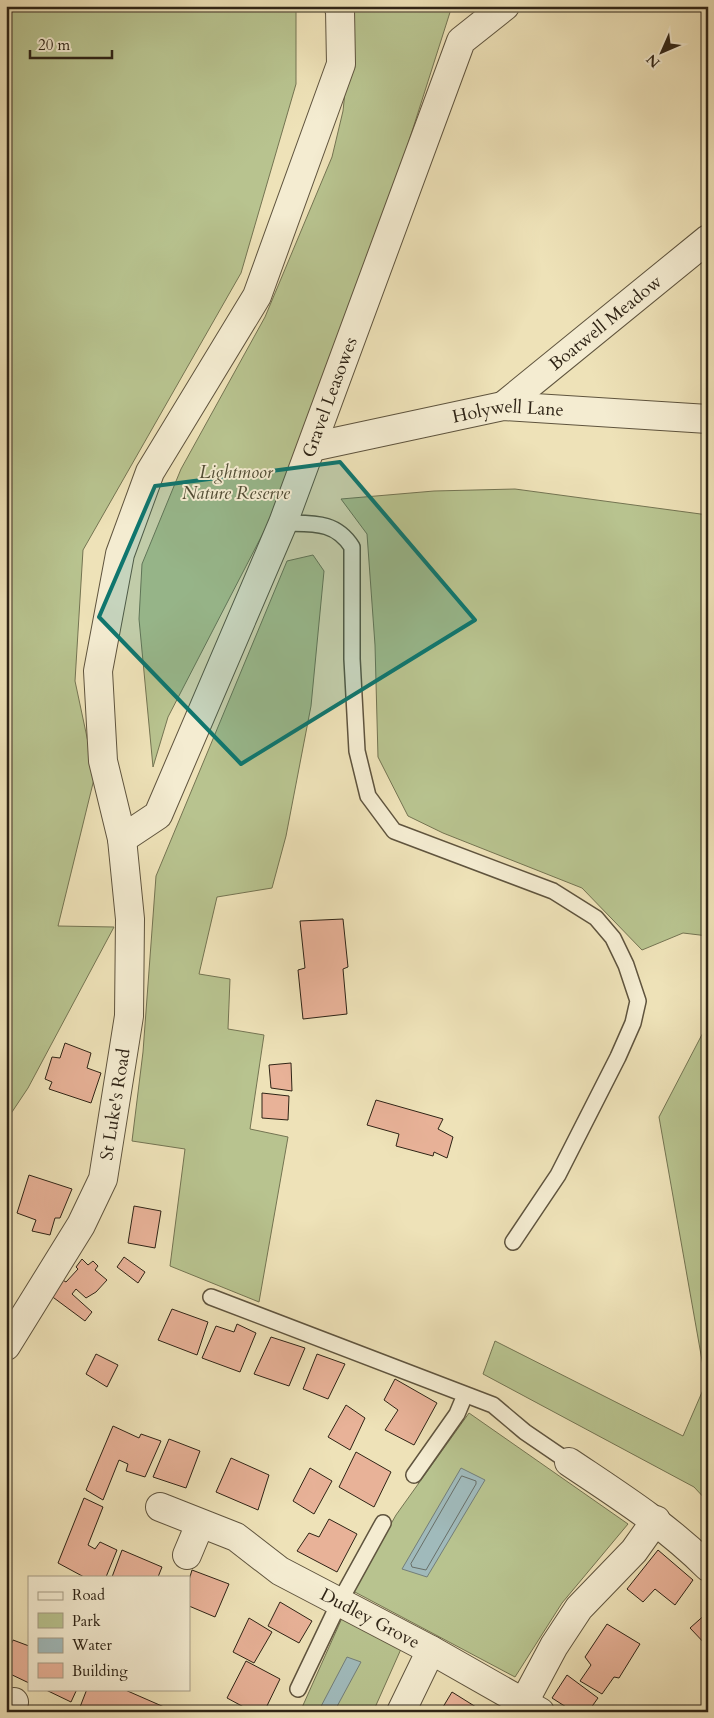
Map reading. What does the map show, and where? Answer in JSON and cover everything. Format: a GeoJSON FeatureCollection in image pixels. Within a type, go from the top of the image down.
{"type":"FeatureCollection","features":[{"type":"Feature","properties":{"kind":"street","name":"St Luke's Road"},"geometry":{"type":"LineString","coordinates":[[6,1346],[82,1225],[103,1179],[129,1016],[130,919],[122,839],[103,760],[98,671],[120,554],[150,472],[257,296],[340,64],[340,10],[338,6]]}},
{"type":"Feature","properties":{"kind":"street","name":"Gravel Leasowes"},"geometry":{"type":"LineString","coordinates":[[122,839],[158,815],[283,523],[461,41],[505,6]]}},
{"type":"Feature","properties":{"kind":"street","name":"Boatwell Meadow"},"geometry":{"type":"LineString","coordinates":[[503,406],[708,239]]}},
{"type":"Feature","properties":{"kind":"street","name":"Holywell Lane"},"geometry":{"type":"LineString","coordinates":[[312,447],[503,406],[708,419]]}},
{"type":"Feature","properties":{"kind":"street"},"geometry":{"type":"LineString","coordinates":[[569,1462],[656,1520],[680,1539],[708,1567]]}},
{"type":"Feature","properties":{"kind":"street","name":"Dudley Grove"},"geometry":{"type":"LineString","coordinates":[[160,1507],[236,1538],[280,1571],[431,1650],[532,1708]]}},
{"type":"Feature","properties":{"kind":"street"},"geometry":{"type":"LineString","coordinates":[[532,1708],[554,1646],[579,1608],[634,1551],[656,1520]]}},
{"type":"Feature","properties":{"kind":"street"},"geometry":{"type":"LineString","coordinates":[[186,1556],[200,1524]]}},
{"type":"Feature","properties":{"kind":"street"},"geometry":{"type":"LineString","coordinates":[[401,1712],[431,1650]]}},
{"type":"Feature","properties":{"kind":"lane"},"geometry":{"type":"LineString","coordinates":[[283,523],[322,525],[333,528],[344,535],[352,547],[352,659],[356,750],[368,796],[379,813],[394,831],[553,891],[596,918],[613,938],[626,965],[638,1001],[633,1023],[618,1057],[558,1175],[513,1242]]}},
{"type":"Feature","properties":{"kind":"lane"},"geometry":{"type":"LineString","coordinates":[[210,1297],[493,1405],[525,1432],[569,1462]]}},
{"type":"Feature","properties":{"kind":"lane"},"geometry":{"type":"LineString","coordinates":[[414,1475],[456,1414],[465,1395]]}},
{"type":"Feature","properties":{"kind":"lane"},"geometry":{"type":"LineString","coordinates":[[298,1689],[340,1601],[383,1523]]}},
{"type":"Feature","properties":{"kind":"highlighted area"},"geometry":{"type":"Polygon","coordinates":[[[340,462],[475,620],[241,764],[99,617],[155,486],[340,462]]]}},
{"type":"Feature","properties":{"kind":"green space"},"geometry":{"type":"Polygon","coordinates":[[[6,6],[296,6],[296,84],[241,273],[83,550],[75,681],[95,775],[58,926],[114,927],[28,1088],[6,1121],[6,6]]]}},
{"type":"Feature","properties":{"kind":"green space","name":"Lightmoor Nature Reserve"},"geometry":{"type":"Polygon","coordinates":[[[354,6],[452,6],[386,213],[273,514],[168,717],[153,767],[139,619],[142,564],[181,469],[265,317],[332,157],[343,111],[354,6]]]}},
{"type":"Feature","properties":{"kind":"green space"},"geometry":{"type":"Polygon","coordinates":[[[515,489],[708,515],[708,936],[683,933],[642,950],[582,888],[443,833],[408,816],[378,757],[375,645],[367,534],[341,499],[434,491],[515,489]]]}},
{"type":"Feature","properties":{"kind":"green space"},"geometry":{"type":"Polygon","coordinates":[[[313,555],[324,571],[311,706],[286,836],[272,888],[217,897],[199,974],[230,979],[228,1029],[264,1035],[250,1129],[288,1137],[259,1302],[170,1266],[185,1149],[132,1141],[143,1052],[156,876],[287,561],[313,555]]]}},
{"type":"Feature","properties":{"kind":"green space"},"geometry":{"type":"Polygon","coordinates":[[[708,1023],[708,1502],[694,1487],[483,1374],[495,1341],[683,1436],[706,1383],[659,1117],[708,1023]]]}},
{"type":"Feature","properties":{"kind":"green space"},"geometry":{"type":"Polygon","coordinates":[[[469,1413],[628,1524],[562,1603],[515,1677],[353,1591],[396,1515],[469,1413]]]}},
{"type":"Feature","properties":{"kind":"green space"},"geometry":{"type":"Polygon","coordinates":[[[342,1618],[401,1649],[373,1712],[300,1712],[342,1618]]]}},
{"type":"Feature","properties":{"kind":"water"},"geometry":{"type":"Polygon","coordinates":[[[461,1468],[485,1480],[427,1577],[402,1569],[461,1468]]]}},
{"type":"Feature","properties":{"kind":"water"},"geometry":{"type":"Polygon","coordinates":[[[347,1657],[361,1662],[334,1712],[318,1712],[347,1657]]]}},
{"type":"Feature","properties":{"kind":"building"},"geometry":{"type":"Polygon","coordinates":[[[343,919],[348,967],[343,969],[347,1014],[303,1019],[298,970],[305,968],[300,921],[343,919]]]}},
{"type":"Feature","properties":{"kind":"building"},"geometry":{"type":"Polygon","coordinates":[[[65,1043],[91,1053],[87,1068],[101,1073],[91,1103],[49,1089],[52,1082],[45,1079],[52,1057],[60,1058],[65,1043]]]}},
{"type":"Feature","properties":{"kind":"building"},"geometry":{"type":"Polygon","coordinates":[[[291,1063],[292,1091],[271,1088],[269,1065],[291,1063]]]}},
{"type":"Feature","properties":{"kind":"building"},"geometry":{"type":"Polygon","coordinates":[[[262,1093],[289,1096],[288,1120],[262,1118],[262,1093]]]}},
{"type":"Feature","properties":{"kind":"building"},"geometry":{"type":"Polygon","coordinates":[[[376,1100],[443,1119],[438,1129],[453,1137],[447,1158],[434,1152],[433,1156],[396,1146],[399,1134],[367,1125],[376,1100]]]}},
{"type":"Feature","properties":{"kind":"building"},"geometry":{"type":"Polygon","coordinates":[[[29,1175],[72,1189],[60,1218],[55,1218],[50,1235],[32,1231],[36,1220],[17,1213],[29,1175]]]}},
{"type":"Feature","properties":{"kind":"building"},"geometry":{"type":"Polygon","coordinates":[[[134,1206],[161,1211],[155,1248],[128,1243],[134,1206]]]}},
{"type":"Feature","properties":{"kind":"building"},"geometry":{"type":"Polygon","coordinates":[[[124,1257],[145,1272],[138,1283],[117,1267],[124,1257]]]}},
{"type":"Feature","properties":{"kind":"building"},"geometry":{"type":"Polygon","coordinates":[[[82,1259],[88,1265],[93,1261],[98,1266],[95,1270],[107,1280],[96,1292],[86,1298],[76,1289],[72,1294],[92,1312],[85,1321],[50,1295],[61,1279],[66,1282],[78,1269],[76,1267],[82,1259]]]}},
{"type":"Feature","properties":{"kind":"building"},"geometry":{"type":"Polygon","coordinates":[[[172,1309],[208,1322],[197,1355],[158,1340],[172,1309]]]}},
{"type":"Feature","properties":{"kind":"building"},"geometry":{"type":"Polygon","coordinates":[[[237,1324],[256,1333],[240,1372],[202,1358],[216,1326],[234,1332],[237,1324]]]}},
{"type":"Feature","properties":{"kind":"building"},"geometry":{"type":"Polygon","coordinates":[[[271,1337],[305,1348],[289,1386],[254,1374],[271,1337]]]}},
{"type":"Feature","properties":{"kind":"building"},"geometry":{"type":"Polygon","coordinates":[[[96,1354],[118,1365],[107,1387],[86,1374],[96,1354]]]}},
{"type":"Feature","properties":{"kind":"building"},"geometry":{"type":"Polygon","coordinates":[[[317,1354],[345,1364],[328,1399],[303,1389],[317,1354]]]}},
{"type":"Feature","properties":{"kind":"building"},"geometry":{"type":"Polygon","coordinates":[[[395,1379],[437,1403],[414,1445],[385,1430],[398,1410],[384,1400],[395,1379]]]}},
{"type":"Feature","properties":{"kind":"building"},"geometry":{"type":"Polygon","coordinates":[[[346,1405],[365,1418],[350,1450],[328,1437],[346,1405]]]}},
{"type":"Feature","properties":{"kind":"building"},"geometry":{"type":"Polygon","coordinates":[[[113,1426],[139,1438],[141,1434],[161,1441],[145,1477],[126,1471],[128,1464],[119,1460],[103,1500],[86,1490],[113,1426]]]}},
{"type":"Feature","properties":{"kind":"building"},"geometry":{"type":"Polygon","coordinates":[[[169,1439],[200,1451],[186,1488],[153,1477],[169,1439]]]}},
{"type":"Feature","properties":{"kind":"building"},"geometry":{"type":"Polygon","coordinates":[[[356,1452],[391,1472],[374,1507],[339,1487],[356,1452]]]}},
{"type":"Feature","properties":{"kind":"building"},"geometry":{"type":"Polygon","coordinates":[[[231,1458],[269,1475],[258,1510],[216,1492],[231,1458]]]}},
{"type":"Feature","properties":{"kind":"building"},"geometry":{"type":"Polygon","coordinates":[[[310,1468],[332,1481],[314,1514],[293,1501],[310,1468]]]}},
{"type":"Feature","properties":{"kind":"building"},"geometry":{"type":"Polygon","coordinates":[[[84,1498],[103,1507],[88,1545],[95,1549],[100,1542],[117,1550],[106,1576],[82,1576],[58,1563],[84,1498]]]}},
{"type":"Feature","properties":{"kind":"building"},"geometry":{"type":"Polygon","coordinates":[[[329,1519],[357,1534],[337,1572],[297,1551],[309,1533],[319,1537],[329,1519]]]}},
{"type":"Feature","properties":{"kind":"building"},"geometry":{"type":"Polygon","coordinates":[[[122,1550],[162,1567],[158,1576],[112,1576],[122,1550]]]}},
{"type":"Feature","properties":{"kind":"building"},"geometry":{"type":"Polygon","coordinates":[[[658,1550],[693,1580],[675,1605],[655,1589],[643,1602],[627,1589],[658,1550]]]}},
{"type":"Feature","properties":{"kind":"building"},"geometry":{"type":"Polygon","coordinates":[[[192,1570],[229,1584],[215,1617],[190,1606],[190,1577],[192,1570]]]}},
{"type":"Feature","properties":{"kind":"building"},"geometry":{"type":"Polygon","coordinates":[[[280,1602],[312,1621],[299,1643],[268,1626],[280,1602]]]}},
{"type":"Feature","properties":{"kind":"building"},"geometry":{"type":"Polygon","coordinates":[[[708,1612],[708,1647],[690,1628],[708,1612]]]}},
{"type":"Feature","properties":{"kind":"building"},"geometry":{"type":"Polygon","coordinates":[[[249,1618],[272,1632],[254,1663],[233,1652],[249,1618]]]}},
{"type":"Feature","properties":{"kind":"building"},"geometry":{"type":"Polygon","coordinates":[[[607,1624],[640,1644],[619,1678],[614,1677],[602,1694],[580,1681],[591,1665],[585,1657],[607,1624]]]}},
{"type":"Feature","properties":{"kind":"building"},"geometry":{"type":"Polygon","coordinates":[[[13,1640],[28,1646],[28,1683],[6,1672],[6,1656],[13,1640]]]}},
{"type":"Feature","properties":{"kind":"building"},"geometry":{"type":"Polygon","coordinates":[[[246,1661],[280,1679],[264,1712],[253,1712],[227,1698],[246,1661]]]}},
{"type":"Feature","properties":{"kind":"building"},"geometry":{"type":"Polygon","coordinates":[[[567,1675],[598,1698],[588,1712],[574,1712],[552,1698],[567,1675]]]}},
{"type":"Feature","properties":{"kind":"building"},"geometry":{"type":"Polygon","coordinates":[[[46,1690],[77,1690],[71,1702],[46,1690]]]}},
{"type":"Feature","properties":{"kind":"building"},"geometry":{"type":"Polygon","coordinates":[[[87,1690],[125,1690],[171,1710],[89,1712],[80,1707],[87,1690]]]}},
{"type":"Feature","properties":{"kind":"building"},"geometry":{"type":"Polygon","coordinates":[[[452,1692],[484,1712],[440,1712],[452,1692]]]}}]}
